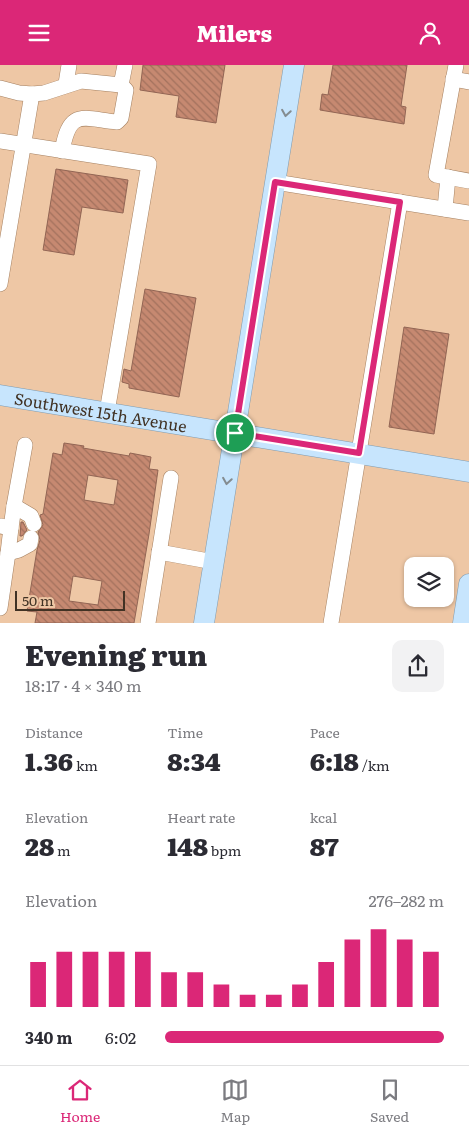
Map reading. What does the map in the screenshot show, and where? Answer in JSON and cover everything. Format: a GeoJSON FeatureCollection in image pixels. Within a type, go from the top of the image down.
{"type":"FeatureCollection","features":[{"type":"Feature","properties":{"kind":"main road"},"geometry":{"type":"LineString","coordinates":[[204,623],[294,65]]}},
{"type":"Feature","properties":{"kind":"main road","name":"Southwest 15th Avenue"},"geometry":{"type":"LineString","coordinates":[[0,395],[469,472]]}},
{"type":"Feature","properties":{"kind":"main road"},"geometry":{"type":"LineString","coordinates":[[463,623],[469,583]]}},
{"type":"Feature","properties":{"kind":"street"},"geometry":{"type":"LineString","coordinates":[[66,85],[69,65]]}},
{"type":"Feature","properties":{"kind":"street"},"geometry":{"type":"LineString","coordinates":[[121,85],[125,65]]}},
{"type":"Feature","properties":{"kind":"street"},"geometry":{"type":"LineString","coordinates":[[469,82],[455,72],[436,175],[469,181]]}},
{"type":"Feature","properties":{"kind":"street"},"geometry":{"type":"LineString","coordinates":[[0,87],[19,93],[32,94],[44,93],[81,81],[121,85],[126,90],[121,119],[117,122],[76,119],[68,126],[62,151]]}},
{"type":"Feature","properties":{"kind":"street"},"geometry":{"type":"LineString","coordinates":[[0,284],[32,94]]}},
{"type":"Feature","properties":{"kind":"street"},"geometry":{"type":"LineString","coordinates":[[0,141],[149,165],[107,412]]}},
{"type":"Feature","properties":{"kind":"street"},"geometry":{"type":"LineString","coordinates":[[445,209],[448,177]]}},
{"type":"Feature","properties":{"kind":"street"},"geometry":{"type":"LineString","coordinates":[[275,182],[469,213]]}},
{"type":"Feature","properties":{"kind":"street"},"geometry":{"type":"LineString","coordinates":[[331,623],[400,202]]}},
{"type":"Feature","properties":{"kind":"street"},"geometry":{"type":"LineString","coordinates":[[0,608],[8,553],[6,527],[14,506],[25,445]]}},
{"type":"Feature","properties":{"kind":"street"},"geometry":{"type":"LineString","coordinates":[[148,623],[171,478]]}},
{"type":"Feature","properties":{"kind":"street"},"geometry":{"type":"LineString","coordinates":[[8,553],[30,544],[32,531],[30,516],[14,506]]}},
{"type":"Feature","properties":{"kind":"street"},"geometry":{"type":"LineString","coordinates":[[159,552],[214,562]]}},
{"type":"Feature","properties":{"kind":"building"},"geometry":{"type":"Polygon","coordinates":[[[143,65],[225,65],[216,123],[176,117],[179,96],[140,90],[143,65]]]}},
{"type":"Feature","properties":{"kind":"building"},"geometry":{"type":"Polygon","coordinates":[[[333,65],[407,65],[401,106],[406,107],[404,124],[320,110],[322,94],[328,95],[333,65]]]}},
{"type":"Feature","properties":{"kind":"building"},"geometry":{"type":"Polygon","coordinates":[[[56,169],[128,180],[123,213],[82,207],[74,255],[43,250],[56,169]]]}},
{"type":"Feature","properties":{"kind":"building"},"geometry":{"type":"Polygon","coordinates":[[[145,289],[196,298],[179,397],[129,388],[129,384],[122,382],[124,369],[131,371],[145,289]]]}},
{"type":"Feature","properties":{"kind":"building"},"geometry":{"type":"Polygon","coordinates":[[[404,327],[449,334],[434,434],[389,427],[404,327]]]}},
{"type":"Feature","properties":{"kind":"building"},"geometry":{"type":"Polygon","coordinates":[[[64,443],[129,456],[130,453],[151,457],[149,469],[158,470],[134,623],[35,623],[37,612],[27,611],[40,540],[38,532],[43,525],[40,515],[43,514],[53,453],[62,455],[64,443]],[[88,475],[84,500],[114,505],[118,480],[88,475]],[[73,576],[69,601],[98,605],[102,581],[73,576]]]}},
{"type":"Feature","properties":{"kind":"building"},"geometry":{"type":"Polygon","coordinates":[[[21,522],[23,522],[27,530],[20,536],[21,522]]]}},
{"type":"Feature","properties":{"kind":"route"},"geometry":{"type":"LineString","coordinates":[[275,182],[400,202],[359,453],[235,433],[275,182]]}}]}
